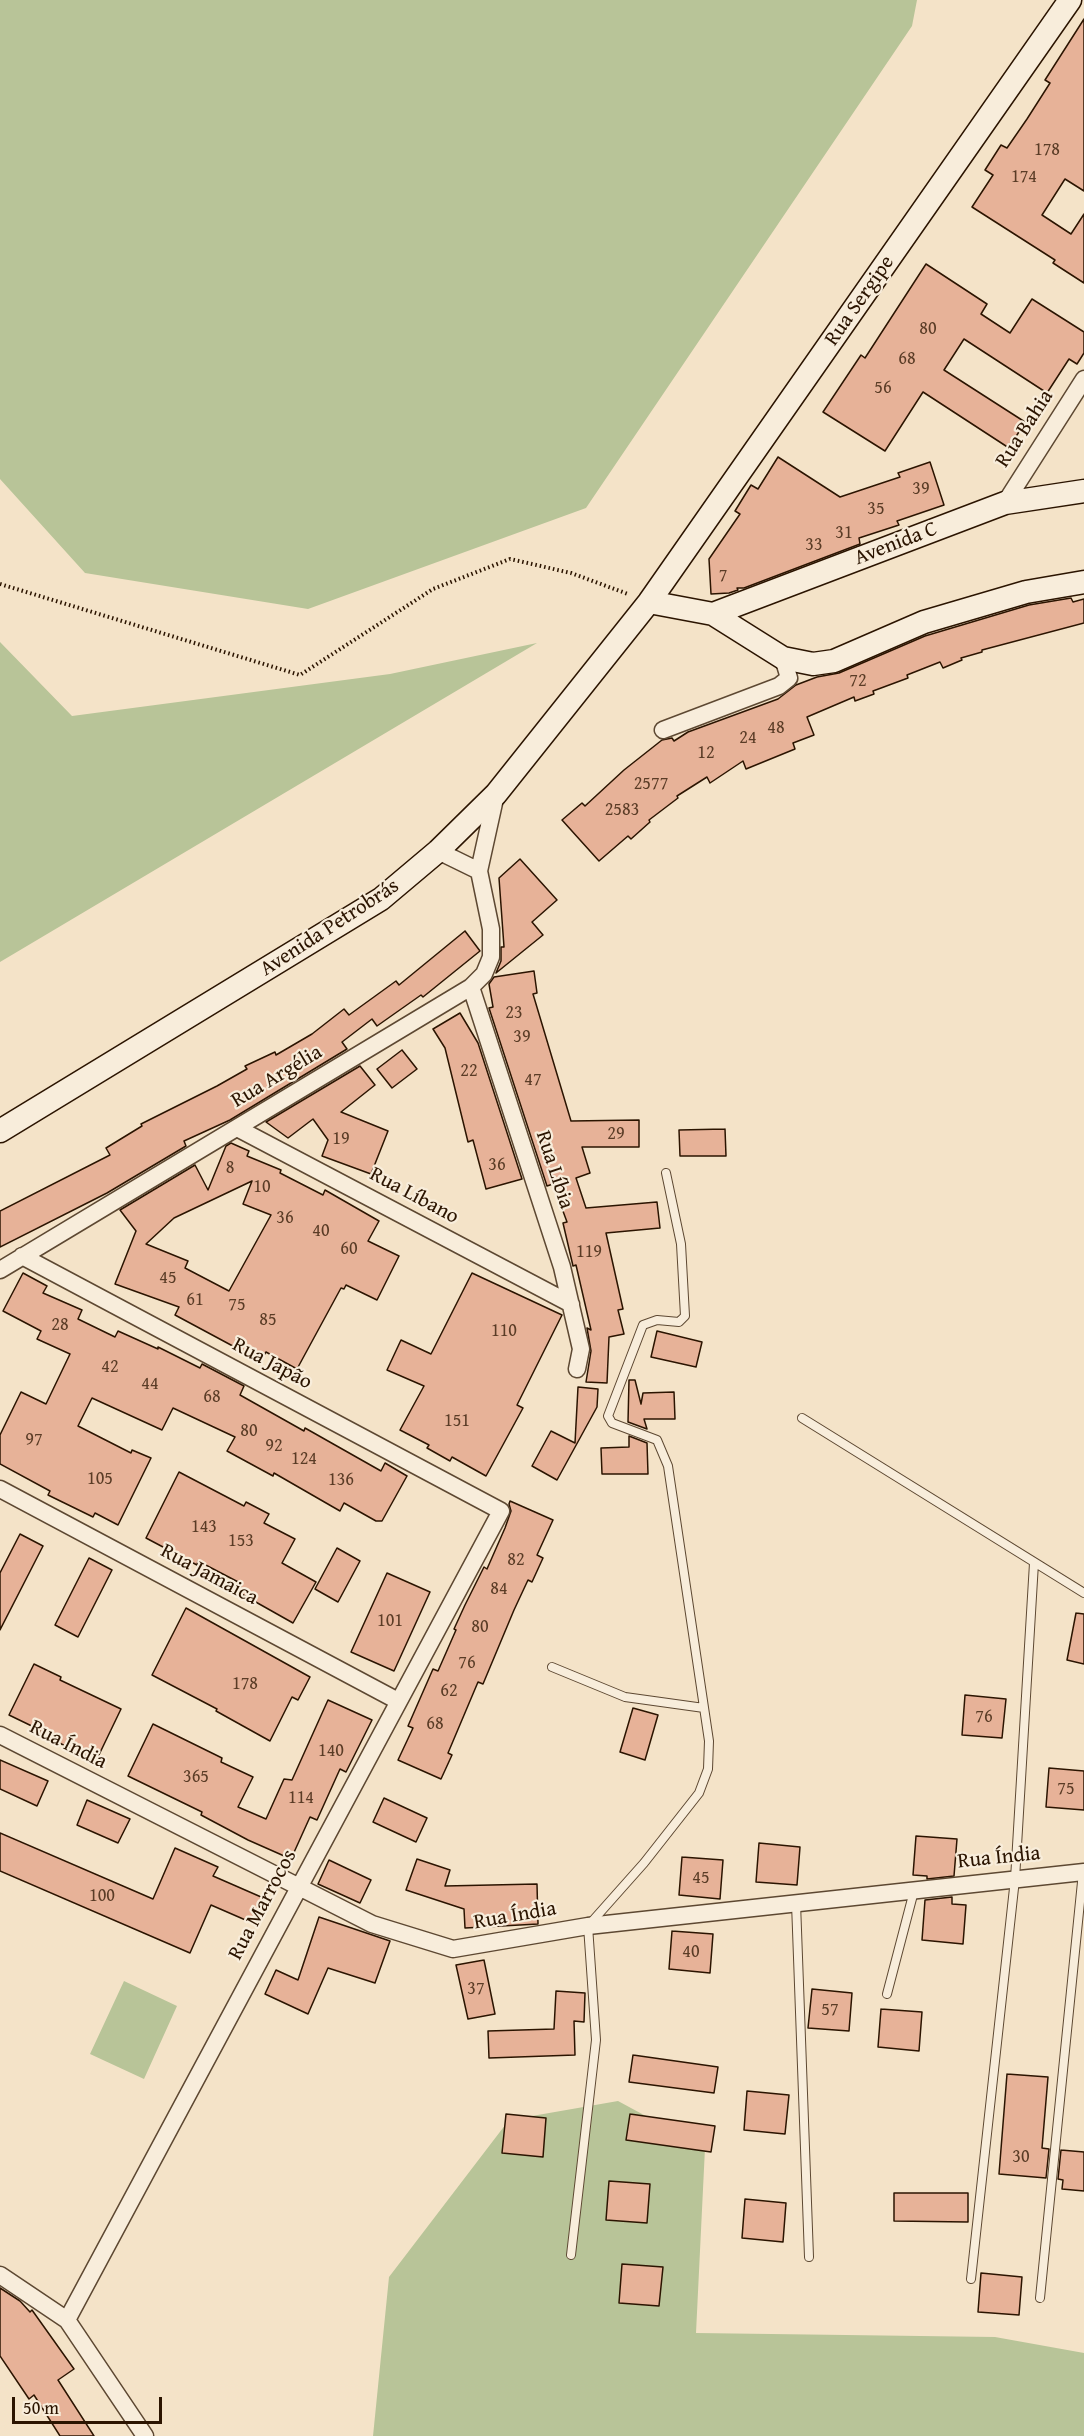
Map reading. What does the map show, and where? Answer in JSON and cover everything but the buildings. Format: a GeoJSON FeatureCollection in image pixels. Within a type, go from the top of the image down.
{"type":"FeatureCollection","features":[{"type":"Feature","properties":{"kind":"main road","name":"Rua Sergipe"},"geometry":{"type":"LineString","coordinates":[[649,602],[1070,0]]}},
{"type":"Feature","properties":{"kind":"main road","name":"Avenida C"},"geometry":{"type":"LineString","coordinates":[[713,614],[1005,503],[1084,491]]}},
{"type":"Feature","properties":{"kind":"main road"},"geometry":{"type":"LineString","coordinates":[[649,602],[713,614],[783,658],[813,664],[834,661],[924,622],[1026,592],[1084,582]]}},
{"type":"Feature","properties":{"kind":"main road","name":"Avenida Petrobrás"},"geometry":{"type":"LineString","coordinates":[[0,1131],[381,899],[438,852],[496,794],[649,602]]}},
{"type":"Feature","properties":{"kind":"street","name":"Rua Bahia"},"geometry":{"type":"LineString","coordinates":[[1005,503],[1084,379]]}},
{"type":"Feature","properties":{"kind":"street"},"geometry":{"type":"LineString","coordinates":[[663,730],[779,686],[789,678],[783,658]]}},
{"type":"Feature","properties":{"kind":"street","name":"Rua Argélia"},"geometry":{"type":"LineString","coordinates":[[0,1270],[471,987],[484,974],[491,957],[490,920],[478,871],[496,794]]}},
{"type":"Feature","properties":{"kind":"street"},"geometry":{"type":"LineString","coordinates":[[438,852],[478,871]]}},
{"type":"Feature","properties":{"kind":"street","name":"Rua Líbia"},"geometry":{"type":"LineString","coordinates":[[471,987],[562,1267],[581,1349],[577,1369]]}},
{"type":"Feature","properties":{"kind":"street","name":"Rua Líbano"},"geometry":{"type":"LineString","coordinates":[[237,1128],[571,1304]]}},
{"type":"Feature","properties":{"kind":"street","name":"Rua Japão"},"geometry":{"type":"LineString","coordinates":[[22,1256],[501,1511]]}},
{"type":"Feature","properties":{"kind":"street","name":"Rua Jamaica"},"geometry":{"type":"LineString","coordinates":[[0,1489],[398,1701]]}},
{"type":"Feature","properties":{"kind":"street","name":"Rua Marrocos"},"geometry":{"type":"LineString","coordinates":[[67,2320],[501,1511]]}},
{"type":"Feature","properties":{"kind":"street","name":"Rua Índia"},"geometry":{"type":"LineString","coordinates":[[0,1735],[372,1924],[453,1949],[588,1926],[1084,1872]]}},
{"type":"Feature","properties":{"kind":"street"},"geometry":{"type":"LineString","coordinates":[[0,2275],[67,2320],[145,2436]]}},
{"type":"Feature","properties":{"kind":"lane"},"geometry":{"type":"LineString","coordinates":[[571,2255],[596,2040],[588,1926],[644,1863],[699,1793],[708,1769],[709,1742],[668,1466],[657,1440],[612,1423],[608,1416],[643,1324],[657,1320],[679,1322],[685,1316],[681,1244],[666,1173]]}},
{"type":"Feature","properties":{"kind":"lane"},"geometry":{"type":"LineString","coordinates":[[802,1418],[1084,1593]]}},
{"type":"Feature","properties":{"kind":"lane"},"geometry":{"type":"LineString","coordinates":[[971,2278],[1015,1880],[1034,1563]]}},
{"type":"Feature","properties":{"kind":"lane"},"geometry":{"type":"LineString","coordinates":[[552,1667],[625,1697],[704,1708]]}},
{"type":"Feature","properties":{"kind":"lane"},"geometry":{"type":"LineString","coordinates":[[1040,2298],[1084,1872]]}},
{"type":"Feature","properties":{"kind":"lane"},"geometry":{"type":"LineString","coordinates":[[887,1994],[914,1890]]}},
{"type":"Feature","properties":{"kind":"lane"},"geometry":{"type":"LineString","coordinates":[[796,1903],[809,2257]]}},
{"type":"Feature","properties":{"kind":"path"},"geometry":{"type":"LineString","coordinates":[[0,584],[300,675],[433,589],[510,559],[571,573],[649,602]]}},
{"type":"Feature","properties":{"kind":"green space"},"geometry":{"type":"Polygon","coordinates":[[[0,0],[917,0],[912,26],[586,508],[308,609],[85,573],[0,479],[0,0]]]}},
{"type":"Feature","properties":{"kind":"green space"},"geometry":{"type":"Polygon","coordinates":[[[0,642],[72,716],[390,674],[537,643],[0,962],[0,642]]]}},
{"type":"Feature","properties":{"kind":"green space"},"geometry":{"type":"Polygon","coordinates":[[[124,1981],[177,2006],[144,2079],[90,2054],[124,1981]]]}},
{"type":"Feature","properties":{"kind":"green space"},"geometry":{"type":"Polygon","coordinates":[[[618,2101],[705,2148],[696,2333],[995,2337],[1084,2353],[1084,2436],[373,2436],[389,2277],[509,2120],[618,2101]]]}}]}
